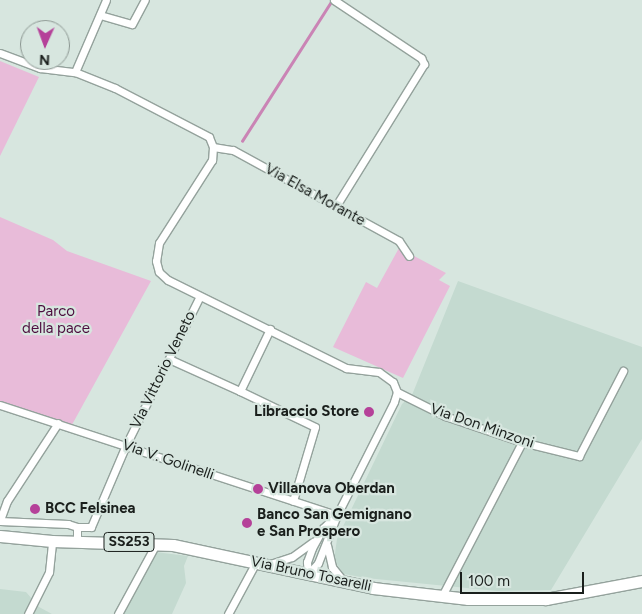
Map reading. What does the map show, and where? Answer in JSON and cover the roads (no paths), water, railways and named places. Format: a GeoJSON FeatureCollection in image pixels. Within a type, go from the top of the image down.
{"type":"FeatureCollection","features":[{"type":"Feature","properties":{"kind":"main road","name":"Via Bruno Tosarelli"},"geometry":{"type":"LineString","coordinates":[[0,536],[52,541],[156,543],[262,563],[344,582],[442,596],[508,601],[546,599],[642,581]]}},
{"type":"Feature","properties":{"kind":"street"},"geometry":{"type":"LineString","coordinates":[[75,72],[106,0]]}},
{"type":"Feature","properties":{"kind":"street"},"geometry":{"type":"LineString","coordinates":[[100,15],[132,24],[145,0]]}},
{"type":"Feature","properties":{"kind":"street"},"geometry":{"type":"LineString","coordinates":[[335,1],[421,58],[424,64],[336,206]]}},
{"type":"Feature","properties":{"kind":"street"},"geometry":{"type":"LineString","coordinates":[[0,53],[40,68],[75,72],[115,88],[209,137],[214,147]]}},
{"type":"Feature","properties":{"kind":"street","name":"Via Elsa Morante"},"geometry":{"type":"LineString","coordinates":[[214,147],[233,150],[399,241],[409,256]]}},
{"type":"Feature","properties":{"kind":"street","name":"Via Don Minzoni"},"geometry":{"type":"LineString","coordinates":[[214,147],[212,160],[159,243],[156,261],[159,272],[168,280],[346,368],[388,376],[397,392],[445,416],[522,442],[579,456],[623,371]]}},
{"type":"Feature","properties":{"kind":"street","name":"Via Vittorio Veneto"},"geometry":{"type":"LineString","coordinates":[[77,527],[90,527],[126,445],[200,296]]}},
{"type":"Feature","properties":{"kind":"street"},"geometry":{"type":"LineString","coordinates":[[240,391],[270,329]]}},
{"type":"Feature","properties":{"kind":"street"},"geometry":{"type":"LineString","coordinates":[[169,360],[315,427],[293,500]]}},
{"type":"Feature","properties":{"kind":"street"},"geometry":{"type":"LineString","coordinates":[[308,574],[318,564],[337,515],[397,392]]}},
{"type":"Feature","properties":{"kind":"street","name":"Via V. Golinelli"},"geometry":{"type":"LineString","coordinates":[[0,405],[337,515]]}},
{"type":"Feature","properties":{"kind":"street"},"geometry":{"type":"LineString","coordinates":[[58,423],[7,501],[0,520],[40,521],[77,527],[77,542]]}},
{"type":"Feature","properties":{"kind":"street"},"geometry":{"type":"LineString","coordinates":[[442,596],[522,442]]}},
{"type":"Feature","properties":{"kind":"street"},"geometry":{"type":"LineString","coordinates":[[228,614],[262,563],[292,557],[317,538],[337,515]]}},
{"type":"Feature","properties":{"kind":"street"},"geometry":{"type":"LineString","coordinates":[[308,574],[307,562],[317,538]]}},
{"type":"Feature","properties":{"kind":"street"},"geometry":{"type":"LineString","coordinates":[[28,614],[49,572],[52,541]]}},
{"type":"Feature","properties":{"kind":"street"},"geometry":{"type":"LineString","coordinates":[[328,542],[332,567],[344,582]]}},
{"type":"Feature","properties":{"kind":"street"},"geometry":{"type":"LineString","coordinates":[[118,614],[156,543]]}},
{"type":"Feature","properties":{"kind":"waterway"},"geometry":{"type":"LineString","coordinates":[[242,141],[332,0]]}},
{"type":"Feature","properties":{"kind":"place","name":"Libraccio Store"},"geometry":{"type":"Point","coordinates":[369,412]}},
{"type":"Feature","properties":{"kind":"place","name":"Villanova Oberdan"},"geometry":{"type":"Point","coordinates":[258,489]}},
{"type":"Feature","properties":{"kind":"place","name":"BCC Felsinea"},"geometry":{"type":"Point","coordinates":[35,509]}},
{"type":"Feature","properties":{"kind":"place","name":"Banco San Gemignano e San Prospero"},"geometry":{"type":"Point","coordinates":[247,523]}},
{"type":"Feature","properties":{"kind":"park label","name":"Parco della pace"},"geometry":{"type":"Point","coordinates":[56,320]}}]}
